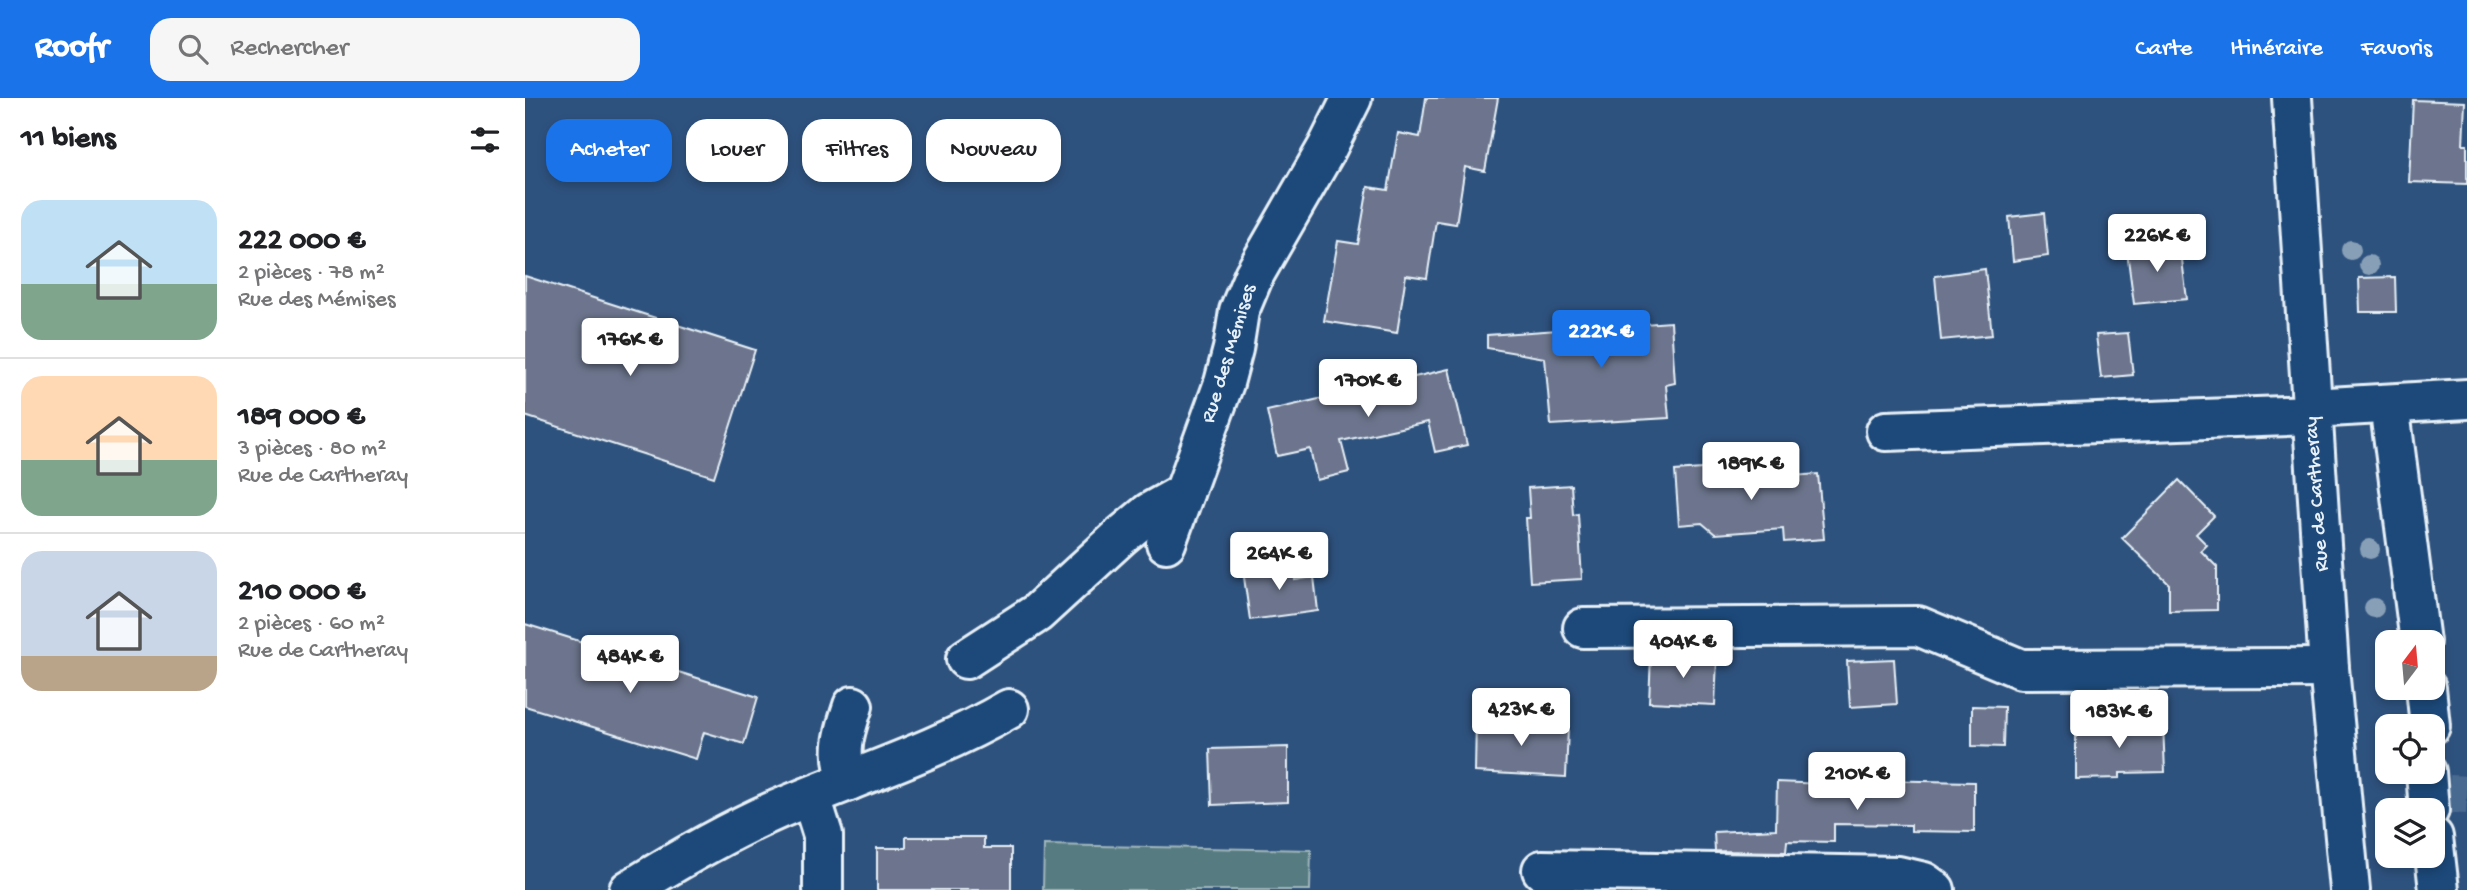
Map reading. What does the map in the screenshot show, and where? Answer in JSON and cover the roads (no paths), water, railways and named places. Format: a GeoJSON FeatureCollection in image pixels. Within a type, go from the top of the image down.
{"type":"FeatureCollection","features":[{"type":"Feature","properties":{"kind":"street","name":"Rue des Mémises"},"geometry":{"type":"LineString","coordinates":[[1166,543],[1224,383],[1239,310],[1254,275],[1327,148],[1352,98]]}},
{"type":"Feature","properties":{"kind":"street","name":"Rue de Cartheray"},"geometry":{"type":"LineString","coordinates":[[2292,98],[2329,668],[2350,890]]}},
{"type":"Feature","properties":{"kind":"street"},"geometry":{"type":"LineString","coordinates":[[2389,404],[2418,630]]}},
{"type":"Feature","properties":{"kind":"street"},"geometry":{"type":"LineString","coordinates":[[1886,431],[2313,412],[2389,404],[2459,408]]}},
{"type":"Feature","properties":{"kind":"street"},"geometry":{"type":"LineString","coordinates":[[966,659],[1037,613],[1150,512],[1184,493]]}},
{"type":"Feature","properties":{"kind":"street"},"geometry":{"type":"LineString","coordinates":[[1583,628],[1918,626],[2021,669],[2329,668]]}},
{"type":"Feature","properties":{"kind":"street"},"geometry":{"type":"LineString","coordinates":[[849,781],[844,770],[841,745],[853,706]]}},
{"type":"Feature","properties":{"kind":"street"},"geometry":{"type":"LineString","coordinates":[[629,890],[715,839],[849,781],[940,746],[1009,709]]}},
{"type":"Feature","properties":{"kind":"street"},"geometry":{"type":"LineString","coordinates":[[811,797],[823,835],[823,890]]}},
{"type":"Feature","properties":{"kind":"street"},"geometry":{"type":"LineString","coordinates":[[2437,868],[2439,890]]}},
{"type":"Feature","properties":{"kind":"street"},"geometry":{"type":"LineString","coordinates":[[1542,870],[1898,876],[1924,882],[1935,890]]}},
{"type":"Feature","properties":{"kind":"tunnel"},"geometry":{"type":"LineString","coordinates":[[2449,794],[2467,795]]}}]}
